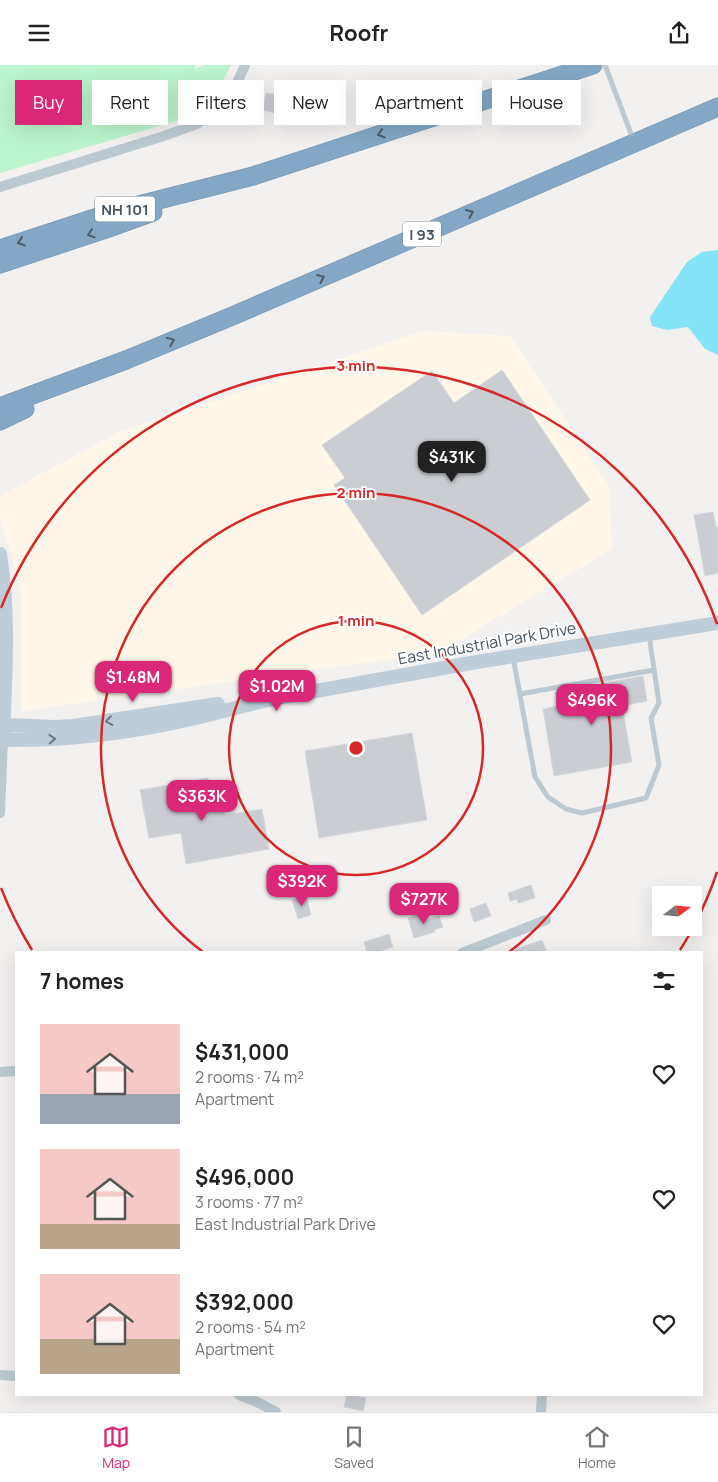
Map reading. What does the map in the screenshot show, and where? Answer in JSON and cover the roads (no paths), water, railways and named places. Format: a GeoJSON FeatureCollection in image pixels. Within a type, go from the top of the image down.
{"type":"FeatureCollection","features":[{"type":"Feature","properties":{"kind":"highway"},"geometry":{"type":"LineString","coordinates":[[0,264],[106,229],[252,176],[592,65]]}},
{"type":"Feature","properties":{"kind":"highway","name":"I 93"},"geometry":{"type":"LineString","coordinates":[[0,421],[126,360],[718,107]]}},
{"type":"Feature","properties":{"kind":"highway","name":"NH 101"},"geometry":{"type":"LineString","coordinates":[[0,249],[119,211],[252,176]]}},
{"type":"Feature","properties":{"kind":"highway"},"geometry":{"type":"LineString","coordinates":[[0,407],[126,360]]}},
{"type":"Feature","properties":{"kind":"street"},"geometry":{"type":"LineString","coordinates":[[0,187],[197,125],[208,117],[223,101],[236,85],[246,65]]}},
{"type":"Feature","properties":{"kind":"street"},"geometry":{"type":"LineString","coordinates":[[0,554],[6,607],[3,659],[4,740],[0,813]]}},
{"type":"Feature","properties":{"kind":"street","name":"East Industrial Park Drive"},"geometry":{"type":"LineString","coordinates":[[4,740],[62,739],[121,732],[194,718],[261,701],[513,656],[718,623]]}},
{"type":"Feature","properties":{"kind":"street","name":"East Industrial Park Drive"},"geometry":{"type":"LineString","coordinates":[[4,725],[73,726],[238,701],[261,701]]}},
{"type":"Feature","properties":{"kind":"street"},"geometry":{"type":"LineString","coordinates":[[467,951],[546,920]]}},
{"type":"Feature","properties":{"kind":"street"},"geometry":{"type":"LineString","coordinates":[[0,1072],[15,1071]]}},
{"type":"Feature","properties":{"kind":"street"},"geometry":{"type":"LineString","coordinates":[[0,1375],[15,1376]]}},
{"type":"Feature","properties":{"kind":"street"},"geometry":{"type":"LineString","coordinates":[[242,1396],[276,1412]]}},
{"type":"Feature","properties":{"kind":"street"},"geometry":{"type":"LineString","coordinates":[[541,1412],[542,1396]]}},
{"type":"Feature","properties":{"kind":"lane"},"geometry":{"type":"LineString","coordinates":[[605,65],[635,143]]}},
{"type":"Feature","properties":{"kind":"lane"},"geometry":{"type":"LineString","coordinates":[[513,656],[535,777],[548,797],[566,809],[582,813],[646,798],[659,765],[651,718],[659,703],[649,634]]}},
{"type":"Feature","properties":{"kind":"lane"},"geometry":{"type":"LineString","coordinates":[[520,695],[654,670]]}},
{"type":"Feature","properties":{"kind":"water"},"geometry":{"type":"Polygon","coordinates":[[[718,250],[718,355],[705,349],[688,327],[667,330],[652,326],[650,317],[687,262],[702,252],[718,250]]]}}]}
